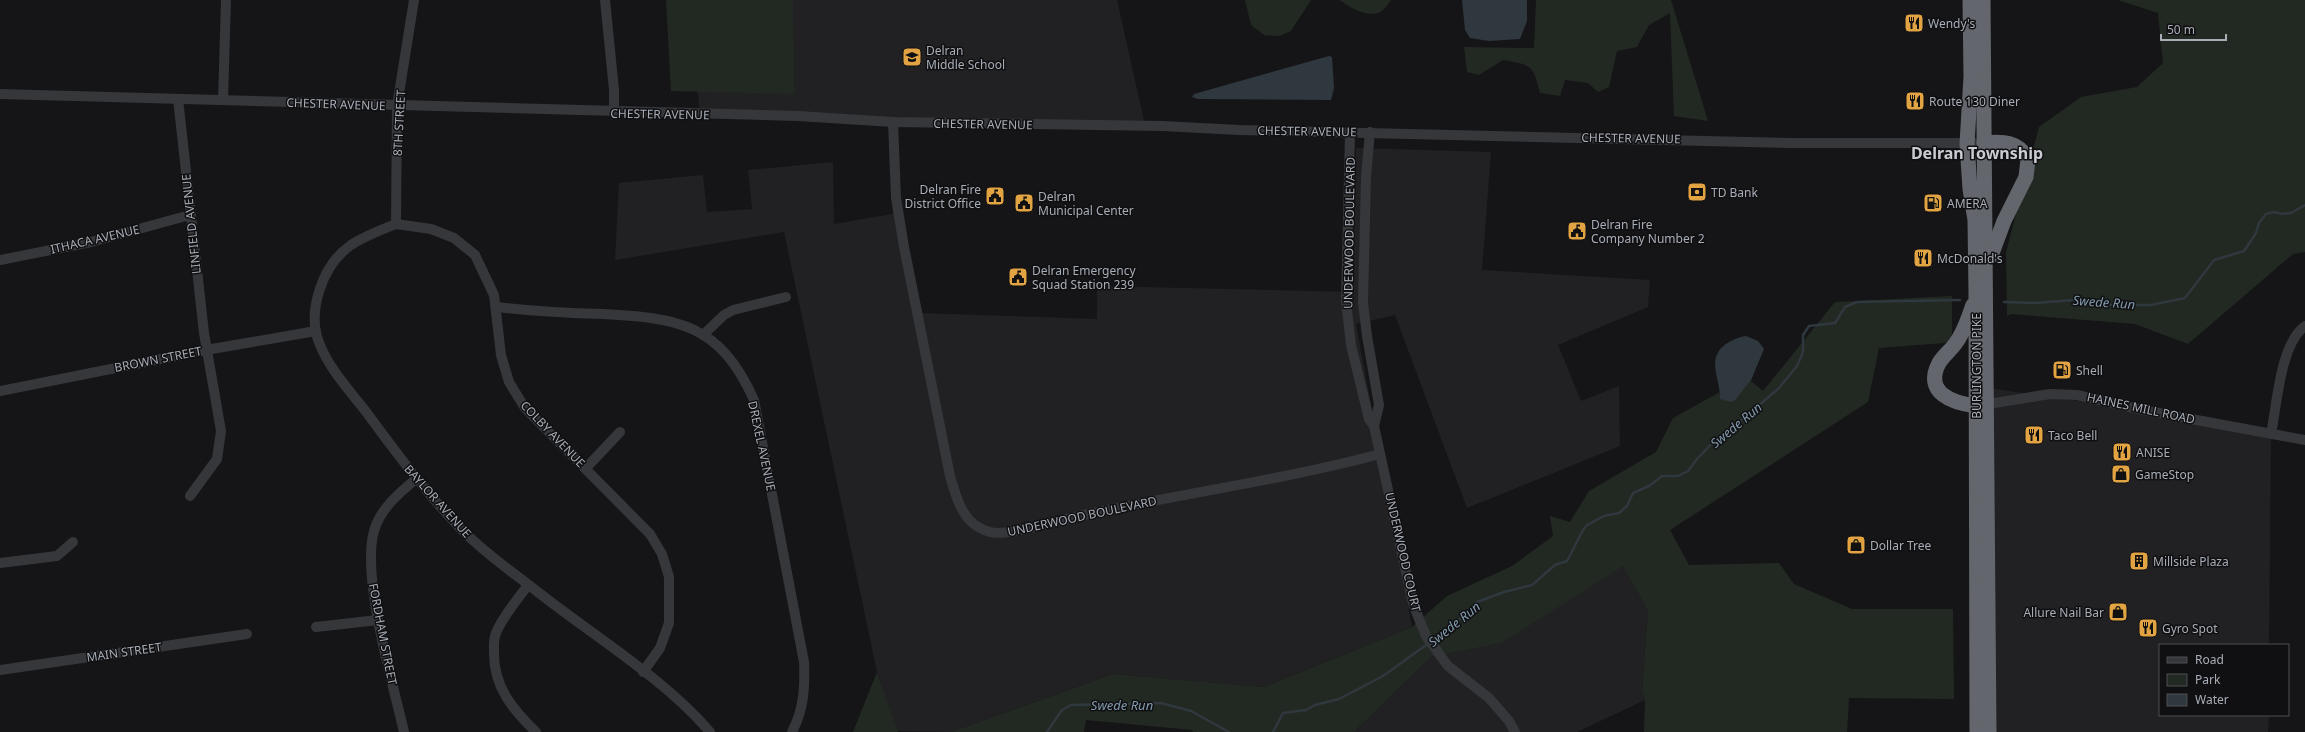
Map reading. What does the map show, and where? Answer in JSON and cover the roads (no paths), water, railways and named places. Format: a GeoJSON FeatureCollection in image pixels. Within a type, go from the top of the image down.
{"type":"FeatureCollection","features":[{"type":"Feature","properties":{"kind":"highway","name":"BURLINGTON PIKE"},"geometry":{"type":"LineString","coordinates":[[1970,0],[1971,77],[1967,144],[1970,189],[1975,220],[1976,299],[1982,405],[1989,732]]}},
{"type":"Feature","properties":{"kind":"highway","name":"BURLINGTON PIKE"},"geometry":{"type":"LineString","coordinates":[[1978,732],[1982,405],[1987,268],[1983,0]]}},
{"type":"Feature","properties":{"kind":"highway"},"geometry":{"type":"LineString","coordinates":[[1984,143],[2010,143],[2020,149],[2028,160],[2026,177],[2004,221],[1987,268]]}},
{"type":"Feature","properties":{"kind":"highway"},"geometry":{"type":"LineString","coordinates":[[1976,299],[1955,344],[1940,361],[1935,378],[1940,393],[1946,399],[1982,405]]}},
{"type":"Feature","properties":{"kind":"street"},"geometry":{"type":"LineString","coordinates":[[223,100],[226,0]]}},
{"type":"Feature","properties":{"kind":"street","name":"8TH STREET"},"geometry":{"type":"LineString","coordinates":[[396,224],[398,106],[414,0]]}},
{"type":"Feature","properties":{"kind":"street"},"geometry":{"type":"LineString","coordinates":[[606,0],[614,90],[614,112]]}},
{"type":"Feature","properties":{"kind":"street","name":"CHESTER AVENUE"},"geometry":{"type":"LineString","coordinates":[[0,94],[798,116],[894,122],[1163,126],[1791,143],[1984,143]]}},
{"type":"Feature","properties":{"kind":"street","name":"LINFIELD AVENUE"},"geometry":{"type":"LineString","coordinates":[[178,99],[206,350],[221,431],[217,458],[190,496]]}},
{"type":"Feature","properties":{"kind":"street","name":"UNDERWOOD BOULEVARD"},"geometry":{"type":"LineString","coordinates":[[894,122],[896,198],[904,248],[950,476],[963,512],[980,529],[1003,534],[1084,514],[1337,466],[1380,454],[1374,426],[1369,419],[1351,345],[1346,302],[1350,132]]}},
{"type":"Feature","properties":{"kind":"street","name":"UNDERWOOD BOULEVARD"},"geometry":{"type":"LineString","coordinates":[[1370,132],[1366,177],[1363,303],[1379,405],[1374,426]]}},
{"type":"Feature","properties":{"kind":"street","name":"ITHACA AVENUE"},"geometry":{"type":"LineString","coordinates":[[0,260],[91,242],[190,215]]}},
{"type":"Feature","properties":{"kind":"street","name":"COLBY AVENUE"},"geometry":{"type":"LineString","coordinates":[[396,224],[432,229],[454,238],[475,255],[494,294],[497,307],[501,355],[509,382],[525,408],[650,534],[662,554],[669,577],[670,623],[660,648],[643,672]]}},
{"type":"Feature","properties":{"kind":"street","name":"BAYLOR AVENUE"},"geometry":{"type":"LineString","coordinates":[[396,224],[368,235],[349,246],[332,265],[321,286],[316,304],[316,331],[320,346],[334,370],[416,479],[463,531],[528,585],[671,693],[710,732]]}},
{"type":"Feature","properties":{"kind":"street"},"geometry":{"type":"LineString","coordinates":[[703,335],[724,315],[733,310],[786,297]]}},
{"type":"Feature","properties":{"kind":"street","name":"DREXEL AVENUE"},"geometry":{"type":"LineString","coordinates":[[497,307],[653,317],[679,323],[703,335],[735,364],[744,377],[754,400],[804,662],[805,690],[800,711],[792,732]]}},
{"type":"Feature","properties":{"kind":"street"},"geometry":{"type":"LineString","coordinates":[[2271,434],[2291,342],[2305,326]]}},
{"type":"Feature","properties":{"kind":"street","name":"BROWN STREET"},"geometry":{"type":"LineString","coordinates":[[0,391],[206,350],[316,331]]}},
{"type":"Feature","properties":{"kind":"street","name":"HAINES MILL ROAD"},"geometry":{"type":"LineString","coordinates":[[1982,405],[2050,394],[2077,395],[2148,411],[2305,440]]}},
{"type":"Feature","properties":{"kind":"street"},"geometry":{"type":"LineString","coordinates":[[586,468],[620,432]]}},
{"type":"Feature","properties":{"kind":"street","name":"UNDERWOOD COURT"},"geometry":{"type":"LineString","coordinates":[[1380,454],[1413,604],[1426,636],[1448,666],[1489,698],[1509,721],[1515,732]]}},
{"type":"Feature","properties":{"kind":"street","name":"FORDHAM STREET"},"geometry":{"type":"LineString","coordinates":[[404,732],[378,620],[372,578],[371,543],[374,530],[380,517],[396,496],[416,479]]}},
{"type":"Feature","properties":{"kind":"street"},"geometry":{"type":"LineString","coordinates":[[0,563],[57,556],[73,542]]}},
{"type":"Feature","properties":{"kind":"street"},"geometry":{"type":"LineString","coordinates":[[528,585],[512,605],[496,633],[493,641],[494,669],[500,687],[510,704],[536,732]]}},
{"type":"Feature","properties":{"kind":"street"},"geometry":{"type":"LineString","coordinates":[[316,627],[378,620]]}},
{"type":"Feature","properties":{"kind":"street","name":"MAIN STREET"},"geometry":{"type":"LineString","coordinates":[[0,670],[247,634]]}},
{"type":"Feature","properties":{"kind":"water"},"geometry":{"type":"Polygon","coordinates":[[[1462,0],[1527,0],[1527,21],[1520,39],[1489,41],[1470,38],[1465,30],[1462,0]]]}},
{"type":"Feature","properties":{"kind":"water"},"geometry":{"type":"Polygon","coordinates":[[[1329,56],[1332,57],[1334,88],[1331,100],[1198,99],[1192,97],[1194,94],[1329,56]]]}},
{"type":"Feature","properties":{"kind":"water"},"geometry":{"type":"Polygon","coordinates":[[[1746,336],[1758,341],[1764,349],[1751,380],[1735,400],[1731,402],[1720,399],[1715,363],[1716,356],[1726,344],[1740,337],[1746,336]]]}},
{"type":"Feature","properties":{"kind":"waterway","name":"Swede Run"},"geometry":{"type":"LineString","coordinates":[[2004,302],[2036,303],[2086,299],[2107,305],[2151,305],[2185,298],[2214,260],[2244,251],[2256,233],[2259,223],[2266,214],[2274,212],[2282,214],[2291,213],[2305,205]]}},
{"type":"Feature","properties":{"kind":"waterway","name":"Swede Run"},"geometry":{"type":"LineString","coordinates":[[1433,641],[1449,630],[1477,602],[1504,592],[1532,585],[1555,565],[1567,561],[1587,525],[1604,516],[1619,513],[1627,506],[1633,493],[1649,486],[1662,476],[1678,476],[1688,471],[1697,459],[1719,436],[1737,424],[1779,388],[1797,366],[1803,352],[1803,335],[1809,326],[1835,323],[1845,307],[1857,302],[1960,300]]}},
{"type":"Feature","properties":{"kind":"waterway","name":"Swede Run"},"geometry":{"type":"LineString","coordinates":[[1273,732],[1283,713],[1306,710],[1315,705],[1339,699],[1383,676],[1429,643]]}},
{"type":"Feature","properties":{"kind":"waterway","name":"Swede Run"},"geometry":{"type":"LineString","coordinates":[[1047,732],[1062,710],[1071,705],[1161,703],[1191,711],[1229,732]]}},
{"type":"Feature","properties":{"kind":"place","name":"Wendy's"},"geometry":{"type":"Point","coordinates":[1914,23]}},
{"type":"Feature","properties":{"kind":"place","name":"Delran Middle School"},"geometry":{"type":"Point","coordinates":[912,57]}},
{"type":"Feature","properties":{"kind":"place","name":"Route 130 Diner"},"geometry":{"type":"Point","coordinates":[1915,101]}},
{"type":"Feature","properties":{"kind":"place","name":"TD Bank"},"geometry":{"type":"Point","coordinates":[1697,192]}},
{"type":"Feature","properties":{"kind":"place","name":"Delran Fire District Office"},"geometry":{"type":"Point","coordinates":[995,196]}},
{"type":"Feature","properties":{"kind":"place","name":"Delran Municipal Center"},"geometry":{"type":"Point","coordinates":[1024,203]}},
{"type":"Feature","properties":{"kind":"place","name":"AMERA"},"geometry":{"type":"Point","coordinates":[1933,203]}},
{"type":"Feature","properties":{"kind":"place","name":"Delran Fire Company Number 2"},"geometry":{"type":"Point","coordinates":[1577,231]}},
{"type":"Feature","properties":{"kind":"place","name":"McDonald's"},"geometry":{"type":"Point","coordinates":[1923,258]}},
{"type":"Feature","properties":{"kind":"place","name":"Delran Emergency Squad Station 239"},"geometry":{"type":"Point","coordinates":[1018,277]}},
{"type":"Feature","properties":{"kind":"place","name":"Shell"},"geometry":{"type":"Point","coordinates":[2062,370]}},
{"type":"Feature","properties":{"kind":"place","name":"Taco Bell"},"geometry":{"type":"Point","coordinates":[2034,435]}},
{"type":"Feature","properties":{"kind":"place","name":"ANISE"},"geometry":{"type":"Point","coordinates":[2122,452]}},
{"type":"Feature","properties":{"kind":"place","name":"GameStop"},"geometry":{"type":"Point","coordinates":[2121,474]}},
{"type":"Feature","properties":{"kind":"place","name":"Dollar Tree"},"geometry":{"type":"Point","coordinates":[1856,545]}},
{"type":"Feature","properties":{"kind":"place","name":"Millside Plaza"},"geometry":{"type":"Point","coordinates":[2139,561]}},
{"type":"Feature","properties":{"kind":"place","name":"Allure Nail Bar"},"geometry":{"type":"Point","coordinates":[2118,612]}},
{"type":"Feature","properties":{"kind":"place","name":"Gyro Spot"},"geometry":{"type":"Point","coordinates":[2148,628]}},
{"type":"Feature","properties":{"kind":"district","name":"Delran Township"},"geometry":{"type":"Point","coordinates":[1977,153]}}]}
